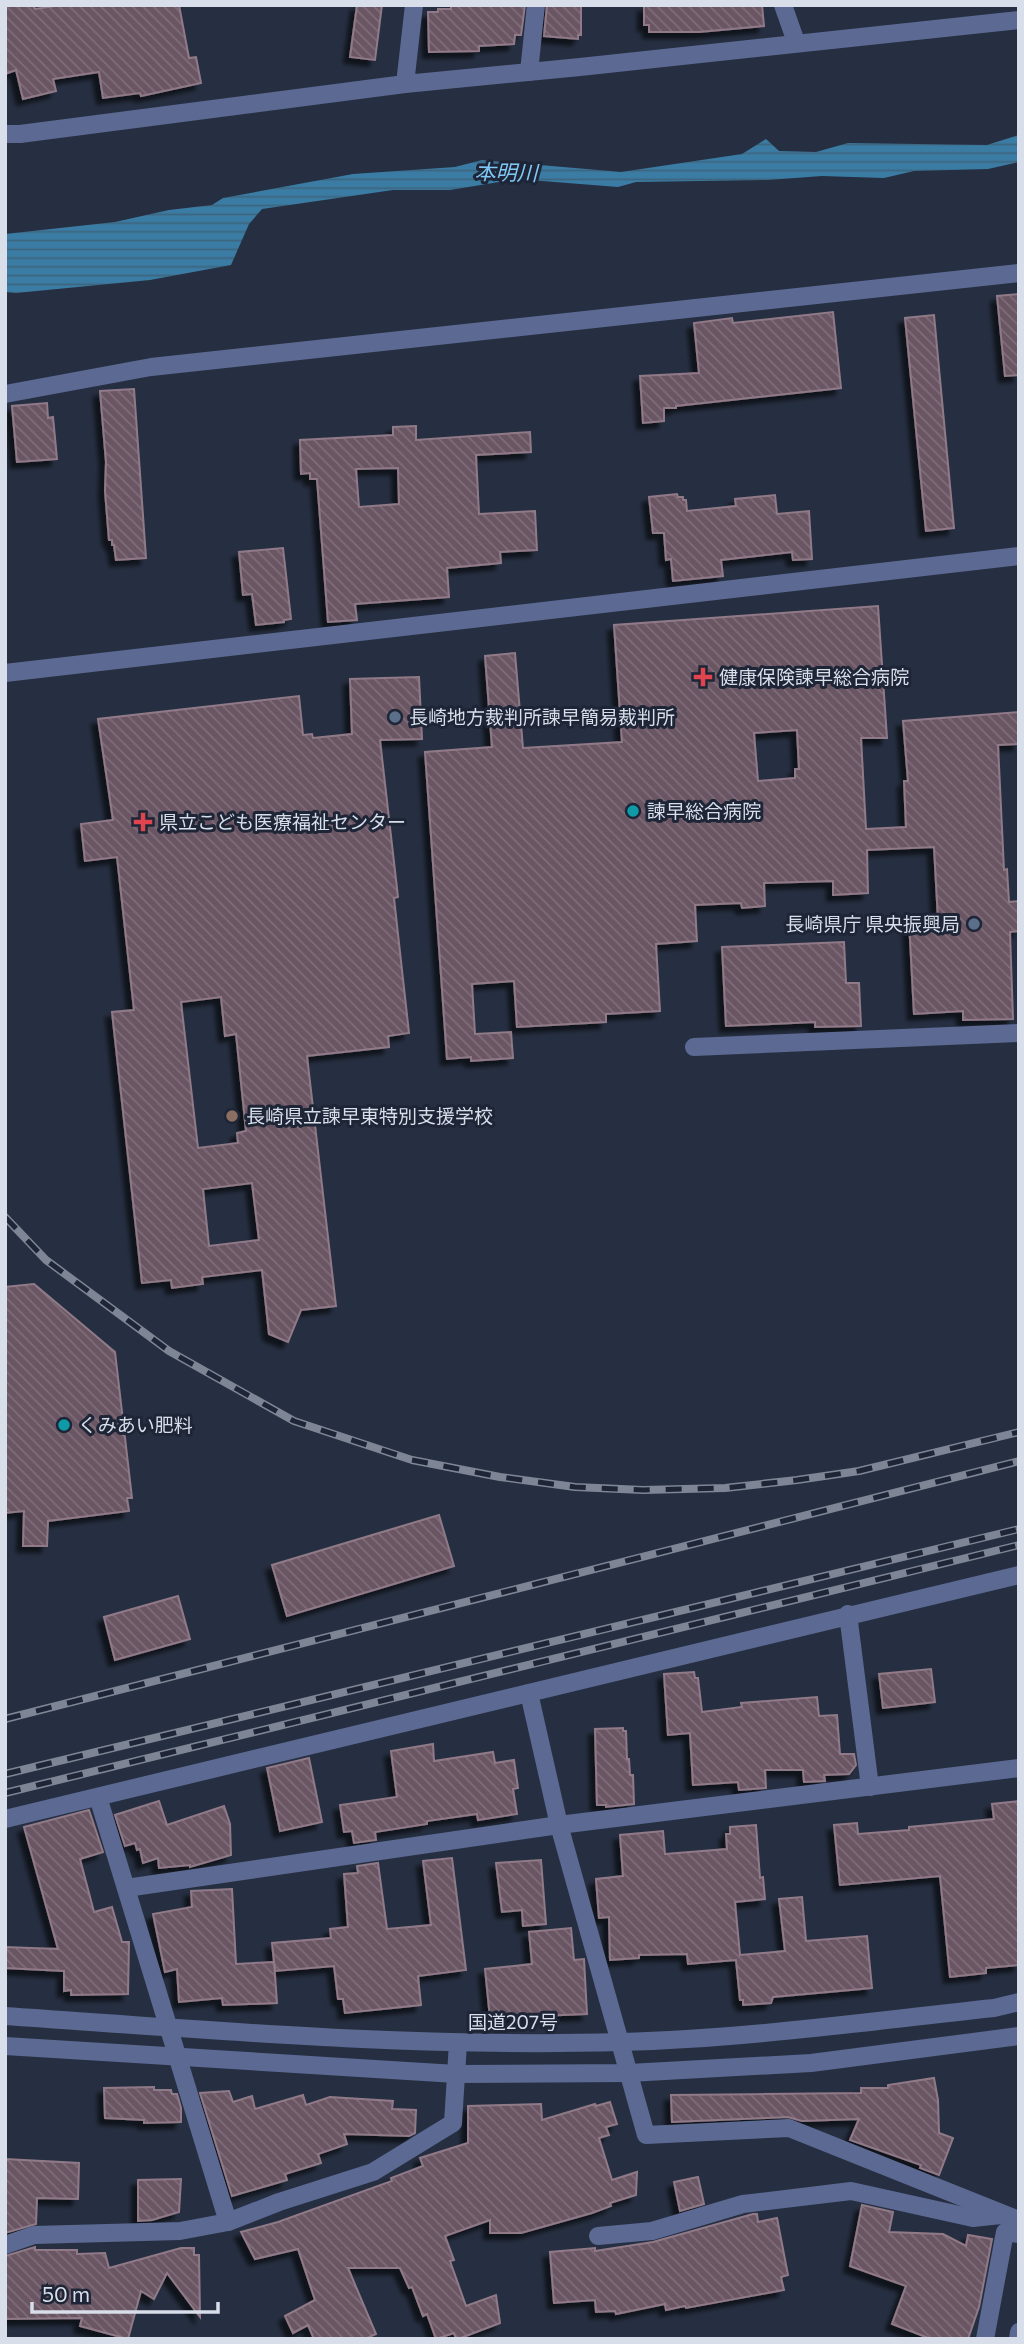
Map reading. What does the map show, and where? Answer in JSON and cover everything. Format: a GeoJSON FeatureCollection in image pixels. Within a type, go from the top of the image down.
{"type":"FeatureCollection","features":[{"type":"Feature","properties":{"kind":"street"},"geometry":{"type":"LineString","coordinates":[[405,83],[414,5]]}},
{"type":"Feature","properties":{"kind":"street"},"geometry":{"type":"LineString","coordinates":[[528,72],[536,5]]}},
{"type":"Feature","properties":{"kind":"street"},"geometry":{"type":"LineString","coordinates":[[783,5],[796,42]]}},
{"type":"Feature","properties":{"kind":"street"},"geometry":{"type":"LineString","coordinates":[[13,134],[405,83],[1019,20]]}},
{"type":"Feature","properties":{"kind":"street"},"geometry":{"type":"LineString","coordinates":[[5,394],[151,368],[1019,272]]}},
{"type":"Feature","properties":{"kind":"street"},"geometry":{"type":"LineString","coordinates":[[5,673],[1019,556]]}},
{"type":"Feature","properties":{"kind":"street"},"geometry":{"type":"LineString","coordinates":[[694,1047],[1019,1033]]}},
{"type":"Feature","properties":{"kind":"street"},"geometry":{"type":"LineString","coordinates":[[5,1819],[1019,1575]]}},
{"type":"Feature","properties":{"kind":"street"},"geometry":{"type":"LineString","coordinates":[[848,1614],[870,1787]]}},
{"type":"Feature","properties":{"kind":"street"},"geometry":{"type":"LineString","coordinates":[[529,1693],[559,1825],[646,2135],[789,2128],[1012,2217]]}},
{"type":"Feature","properties":{"kind":"street"},"geometry":{"type":"LineString","coordinates":[[126,1888],[559,1825],[1019,1768]]}},
{"type":"Feature","properties":{"kind":"street"},"geometry":{"type":"LineString","coordinates":[[98,1797],[228,2222]]}},
{"type":"Feature","properties":{"kind":"street","name":"国道207号"},"geometry":{"type":"LineString","coordinates":[[5,2016],[315,2038],[458,2043],[621,2042],[760,2033],[995,2008],[1019,2002]]}},
{"type":"Feature","properties":{"kind":"street"},"geometry":{"type":"LineString","coordinates":[[5,2046],[456,2074],[629,2073],[811,2063],[1019,2036]]}},
{"type":"Feature","properties":{"kind":"street"},"geometry":{"type":"LineString","coordinates":[[5,2245],[34,2235],[180,2231],[228,2222],[279,2202],[373,2172],[453,2123],[458,2043]]}},
{"type":"Feature","properties":{"kind":"street"},"geometry":{"type":"LineString","coordinates":[[598,2236],[652,2231],[743,2204],[851,2191],[974,2218],[1012,2217]]}},
{"type":"Feature","properties":{"kind":"street"},"geometry":{"type":"LineString","coordinates":[[985,2339],[1005,2232],[1019,2234]]}},
{"type":"Feature","properties":{"kind":"street"},"geometry":{"type":"LineString","coordinates":[[1018,2339],[1019,2332]]}},
{"type":"Feature","properties":{"kind":"water","name":"本明川"},"geometry":{"type":"Polygon","coordinates":[[[1019,135],[1019,162],[988,169],[914,171],[884,178],[822,176],[768,180],[636,182],[618,187],[517,179],[450,190],[393,190],[262,209],[249,224],[231,265],[150,280],[5,292],[5,234],[115,222],[169,210],[212,205],[223,198],[353,174],[455,167],[482,160],[621,172],[742,154],[766,139],[779,151],[816,152],[848,143],[987,145],[1019,135]]]}},
{"type":"Feature","properties":{"kind":"building"},"geometry":{"type":"Polygon","coordinates":[[[5,5],[33,5],[35,9],[62,5],[179,5],[189,58],[196,57],[201,83],[141,96],[140,93],[103,98],[99,72],[53,79],[56,91],[23,99],[16,70],[5,74],[5,5]]]}},
{"type":"Feature","properties":{"kind":"building"},"geometry":{"type":"Polygon","coordinates":[[[357,5],[382,5],[375,60],[350,57],[357,5]]]}},
{"type":"Feature","properties":{"kind":"building"},"geometry":{"type":"Polygon","coordinates":[[[451,5],[525,5],[521,35],[515,35],[514,44],[479,46],[479,51],[429,52],[428,12],[451,9],[451,5]]]}},
{"type":"Feature","properties":{"kind":"building"},"geometry":{"type":"Polygon","coordinates":[[[547,5],[581,5],[581,35],[578,35],[578,39],[544,36],[547,5]]]}},
{"type":"Feature","properties":{"kind":"building"},"geometry":{"type":"Polygon","coordinates":[[[762,5],[764,26],[699,32],[649,32],[649,25],[644,25],[644,6],[762,5]]]}},
{"type":"Feature","properties":{"kind":"building"},"geometry":{"type":"Polygon","coordinates":[[[1019,294],[1019,375],[1005,376],[997,296],[1019,294]]]}},
{"type":"Feature","properties":{"kind":"building"},"geometry":{"type":"Polygon","coordinates":[[[833,312],[841,388],[664,408],[664,421],[643,423],[640,376],[699,373],[694,323],[732,318],[733,323],[833,312]]]}},
{"type":"Feature","properties":{"kind":"building"},"geometry":{"type":"Polygon","coordinates":[[[934,315],[954,528],[926,531],[905,318],[934,315]]]}},
{"type":"Feature","properties":{"kind":"building"},"geometry":{"type":"Polygon","coordinates":[[[134,389],[146,558],[116,560],[114,545],[112,540],[109,540],[100,391],[134,389]]]}},
{"type":"Feature","properties":{"kind":"building"},"geometry":{"type":"Polygon","coordinates":[[[47,403],[48,418],[53,417],[57,459],[17,462],[12,406],[47,403]]]}},
{"type":"Feature","properties":{"kind":"building"},"geometry":{"type":"Polygon","coordinates":[[[416,426],[416,440],[530,432],[531,452],[476,455],[479,514],[535,511],[537,550],[500,552],[501,563],[447,568],[449,597],[355,604],[357,620],[328,622],[317,479],[310,479],[310,473],[301,474],[300,440],[393,435],[393,427],[416,426]],[[398,468],[356,469],[359,507],[399,504],[398,468]]]}},
{"type":"Feature","properties":{"kind":"building"},"geometry":{"type":"Polygon","coordinates":[[[677,494],[686,500],[687,511],[736,506],[735,499],[775,495],[777,514],[809,511],[812,559],[793,560],[792,552],[721,560],[723,576],[673,581],[671,559],[666,560],[664,533],[653,533],[649,497],[677,494]]]}},
{"type":"Feature","properties":{"kind":"building"},"geometry":{"type":"Polygon","coordinates":[[[283,548],[291,619],[256,625],[252,594],[243,595],[239,552],[283,548]]]}},
{"type":"Feature","properties":{"kind":"building","name":"諫早総合病院"},"geometry":{"type":"Polygon","coordinates":[[[878,606],[887,738],[861,738],[866,829],[906,827],[904,781],[908,781],[903,721],[1019,712],[1019,744],[998,745],[1004,870],[1007,869],[1009,902],[1019,901],[1019,931],[1010,932],[1013,1019],[963,1020],[963,1011],[914,1014],[909,921],[938,920],[934,847],[867,850],[868,893],[833,895],[833,881],[764,883],[765,906],[742,908],[741,903],[695,905],[697,941],[656,944],[660,1011],[606,1014],[606,1022],[517,1027],[514,981],[472,984],[475,1034],[511,1032],[513,1058],[471,1061],[471,1057],[447,1059],[425,752],[492,747],[485,656],[515,653],[523,748],[622,742],[614,625],[878,606]],[[797,730],[754,733],[758,781],[795,778],[795,769],[799,769],[797,730]]]}},
{"type":"Feature","properties":{"kind":"building"},"geometry":{"type":"Polygon","coordinates":[[[419,677],[422,739],[380,740],[398,897],[394,898],[409,1033],[388,1036],[389,1047],[307,1056],[336,1306],[301,1310],[288,1342],[269,1334],[262,1270],[202,1277],[203,1284],[172,1288],[171,1280],[142,1283],[112,1012],[134,1010],[117,857],[85,861],[81,824],[113,820],[98,719],[299,696],[303,735],[312,734],[313,738],[352,734],[350,679],[419,677]],[[221,997],[181,1002],[198,1148],[238,1143],[237,1133],[246,1131],[236,1034],[225,1036],[221,997]],[[252,1183],[203,1189],[209,1246],[259,1240],[252,1183]]]}},
{"type":"Feature","properties":{"kind":"building"},"geometry":{"type":"Polygon","coordinates":[[[844,942],[846,983],[859,983],[861,1026],[815,1027],[815,1022],[726,1026],[722,947],[844,942]]]}},
{"type":"Feature","properties":{"kind":"building","name":"くみあい肥料"},"geometry":{"type":"Polygon","coordinates":[[[34,1284],[115,1352],[132,1498],[127,1498],[129,1511],[48,1521],[47,1546],[23,1546],[24,1511],[5,1513],[5,1287],[34,1284]]]}},
{"type":"Feature","properties":{"kind":"building"},"geometry":{"type":"Polygon","coordinates":[[[439,1515],[454,1566],[287,1616],[272,1565],[439,1515]]]}},
{"type":"Feature","properties":{"kind":"building"},"geometry":{"type":"Polygon","coordinates":[[[178,1596],[190,1639],[115,1660],[104,1617],[178,1596]]]}},
{"type":"Feature","properties":{"kind":"building"},"geometry":{"type":"Polygon","coordinates":[[[931,1669],[935,1702],[883,1708],[879,1674],[931,1669]]]}},
{"type":"Feature","properties":{"kind":"building"},"geometry":{"type":"Polygon","coordinates":[[[694,1672],[695,1678],[698,1678],[702,1712],[742,1707],[741,1703],[817,1697],[819,1716],[837,1715],[840,1754],[854,1754],[856,1765],[849,1774],[824,1775],[825,1781],[804,1782],[803,1770],[765,1770],[766,1788],[739,1790],[738,1782],[693,1785],[690,1733],[668,1735],[664,1674],[694,1672]]]}},
{"type":"Feature","properties":{"kind":"building"},"geometry":{"type":"Polygon","coordinates":[[[623,1728],[623,1731],[626,1731],[630,1775],[633,1775],[634,1804],[606,1807],[597,1805],[595,1729],[623,1728]]]}},
{"type":"Feature","properties":{"kind":"building"},"geometry":{"type":"Polygon","coordinates":[[[433,1744],[434,1761],[493,1752],[495,1763],[514,1760],[518,1788],[513,1789],[517,1814],[478,1820],[477,1814],[427,1821],[427,1824],[375,1832],[376,1840],[354,1843],[352,1831],[344,1832],[340,1805],[397,1797],[391,1751],[433,1744]]]}},
{"type":"Feature","properties":{"kind":"building"},"geometry":{"type":"Polygon","coordinates":[[[309,1758],[322,1822],[280,1831],[267,1768],[309,1758]]]}},
{"type":"Feature","properties":{"kind":"building"},"geometry":{"type":"Polygon","coordinates":[[[159,1801],[167,1825],[224,1806],[230,1824],[231,1855],[190,1867],[159,1868],[158,1858],[143,1863],[140,1849],[137,1850],[135,1843],[125,1846],[115,1815],[159,1801]]]}},
{"type":"Feature","properties":{"kind":"building"},"geometry":{"type":"Polygon","coordinates":[[[1019,1801],[1019,1965],[986,1968],[986,1973],[950,1977],[940,1876],[840,1885],[834,1825],[857,1823],[858,1834],[994,1819],[992,1804],[1019,1801]]]}},
{"type":"Feature","properties":{"kind":"building"},"geometry":{"type":"Polygon","coordinates":[[[89,1810],[103,1852],[80,1859],[94,1912],[112,1907],[122,1942],[129,1942],[128,1994],[71,1995],[71,1990],[64,1991],[64,1971],[5,1968],[5,1947],[58,1949],[24,1827],[89,1810]]]}},
{"type":"Feature","properties":{"kind":"building"},"geometry":{"type":"Polygon","coordinates":[[[756,1825],[760,1878],[763,1877],[765,1899],[735,1902],[740,1955],[785,1951],[779,1899],[802,1897],[806,1941],[867,1936],[872,1988],[773,1997],[771,2003],[743,2005],[743,2000],[740,2000],[736,1960],[688,1964],[687,1954],[639,1955],[639,1958],[610,1960],[609,1917],[599,1918],[596,1879],[623,1876],[620,1835],[663,1831],[665,1854],[727,1849],[726,1834],[730,1834],[730,1827],[756,1825]]]}},
{"type":"Feature","properties":{"kind":"building"},"geometry":{"type":"Polygon","coordinates":[[[452,1858],[466,1970],[418,1976],[421,2005],[345,2013],[343,1999],[338,1999],[334,1966],[275,1971],[272,1943],[331,1938],[330,1929],[348,1927],[344,1874],[358,1873],[357,1866],[378,1863],[387,1929],[431,1925],[423,1861],[452,1858]]]}},
{"type":"Feature","properties":{"kind":"building"},"geometry":{"type":"Polygon","coordinates":[[[541,1860],[546,1924],[523,1926],[522,1910],[502,1912],[496,1863],[541,1860]]]}},
{"type":"Feature","properties":{"kind":"building"},"geometry":{"type":"Polygon","coordinates":[[[232,1889],[236,1964],[274,1962],[277,2003],[223,2005],[222,1998],[179,2002],[177,1969],[165,1972],[153,1914],[192,1907],[191,1891],[232,1889]]]}},
{"type":"Feature","properties":{"kind":"building"},"geometry":{"type":"Polygon","coordinates":[[[571,1928],[574,1960],[584,1959],[587,2014],[490,2018],[485,1969],[532,1964],[529,1932],[571,1928]]]}},
{"type":"Feature","properties":{"kind":"building"},"geometry":{"type":"Polygon","coordinates":[[[934,2078],[939,2133],[953,2138],[939,2175],[920,2168],[921,2165],[850,2140],[859,2119],[802,2121],[788,2117],[672,2122],[671,2095],[861,2093],[861,2088],[888,2088],[888,2085],[934,2078]]]}},
{"type":"Feature","properties":{"kind":"building"},"geometry":{"type":"Polygon","coordinates":[[[154,2087],[154,2090],[171,2090],[172,2094],[177,2094],[181,2122],[144,2123],[144,2120],[105,2118],[104,2088],[154,2087]]]}},
{"type":"Feature","properties":{"kind":"building"},"geometry":{"type":"Polygon","coordinates":[[[229,2091],[233,2102],[252,2096],[255,2109],[303,2095],[306,2105],[330,2097],[393,2101],[392,2109],[416,2110],[415,2133],[409,2136],[344,2134],[347,2144],[318,2154],[321,2163],[285,2174],[287,2180],[232,2196],[200,2093],[229,2091]]]}},
{"type":"Feature","properties":{"kind":"building"},"geometry":{"type":"Polygon","coordinates":[[[610,2102],[617,2124],[606,2127],[609,2135],[599,2138],[612,2180],[637,2172],[636,2195],[610,2203],[611,2206],[592,2213],[521,2233],[490,2233],[490,2220],[445,2236],[454,2260],[450,2261],[466,2306],[496,2295],[500,2323],[458,2339],[454,2333],[436,2339],[427,2314],[423,2316],[412,2287],[409,2288],[400,2268],[348,2268],[376,2334],[365,2339],[314,2339],[308,2325],[293,2333],[285,2316],[315,2300],[298,2249],[255,2259],[241,2232],[278,2222],[392,2181],[391,2178],[423,2166],[420,2158],[468,2143],[468,2106],[541,2104],[542,2120],[610,2102]]]}},
{"type":"Feature","properties":{"kind":"building"},"geometry":{"type":"Polygon","coordinates":[[[5,2159],[79,2163],[78,2199],[37,2198],[36,2224],[5,2233],[5,2159]]]}},
{"type":"Feature","properties":{"kind":"building"},"geometry":{"type":"Polygon","coordinates":[[[698,2177],[704,2204],[680,2211],[674,2182],[698,2177]]]}},
{"type":"Feature","properties":{"kind":"building"},"geometry":{"type":"Polygon","coordinates":[[[181,2179],[179,2212],[138,2221],[138,2180],[181,2179]]]}},
{"type":"Feature","properties":{"kind":"building"},"geometry":{"type":"Polygon","coordinates":[[[862,2205],[893,2212],[889,2232],[943,2234],[966,2246],[968,2235],[992,2239],[979,2307],[968,2339],[931,2339],[892,2324],[906,2286],[850,2266],[862,2205]]]}},
{"type":"Feature","properties":{"kind":"building"},"geometry":{"type":"Polygon","coordinates":[[[757,2214],[758,2222],[777,2218],[788,2275],[781,2277],[784,2290],[686,2308],[666,2310],[665,2304],[616,2314],[615,2311],[596,2312],[595,2300],[554,2303],[550,2252],[595,2248],[595,2251],[653,2242],[757,2214]]]}},
{"type":"Feature","properties":{"kind":"building"},"geometry":{"type":"Polygon","coordinates":[[[35,2247],[35,2250],[77,2250],[77,2254],[105,2253],[109,2268],[181,2248],[194,2248],[194,2255],[199,2255],[200,2317],[167,2273],[154,2299],[141,2291],[128,2339],[80,2326],[82,2318],[5,2319],[5,2256],[35,2247]]]}},
{"type":"Feature","properties":{"kind":"railway"},"geometry":{"type":"LineString","coordinates":[[5,1217],[46,1260],[169,1351],[294,1421],[412,1460],[500,1477],[575,1487],[643,1490],[725,1488],[859,1471],[1019,1432]]}},
{"type":"Feature","properties":{"kind":"railway"},"geometry":{"type":"LineString","coordinates":[[5,1719],[1019,1461]]}},
{"type":"Feature","properties":{"kind":"railway"},"geometry":{"type":"LineString","coordinates":[[5,1774],[1019,1529]]}},
{"type":"Feature","properties":{"kind":"railway"},"geometry":{"type":"LineString","coordinates":[[5,1793],[1019,1545]]}},
{"type":"Feature","properties":{"kind":"place","name":"健康保険諫早総合病院"},"geometry":{"type":"Point","coordinates":[703,677]}},
{"type":"Feature","properties":{"kind":"place","name":"長崎地方裁判所諫早簡易裁判所"},"geometry":{"type":"Point","coordinates":[395,717]}},
{"type":"Feature","properties":{"kind":"place","name":"諫早総合病院"},"geometry":{"type":"Point","coordinates":[633,811]}},
{"type":"Feature","properties":{"kind":"place","name":"県立こども医療福祉センター"},"geometry":{"type":"Point","coordinates":[143,822]}},
{"type":"Feature","properties":{"kind":"place","name":"長崎県庁 県央振興局"},"geometry":{"type":"Point","coordinates":[974,924]}},
{"type":"Feature","properties":{"kind":"place","name":"長崎県立諫早東特別支援学校"},"geometry":{"type":"Point","coordinates":[232,1116]}},
{"type":"Feature","properties":{"kind":"place","name":"くみあい肥料"},"geometry":{"type":"Point","coordinates":[64,1425]}}]}
